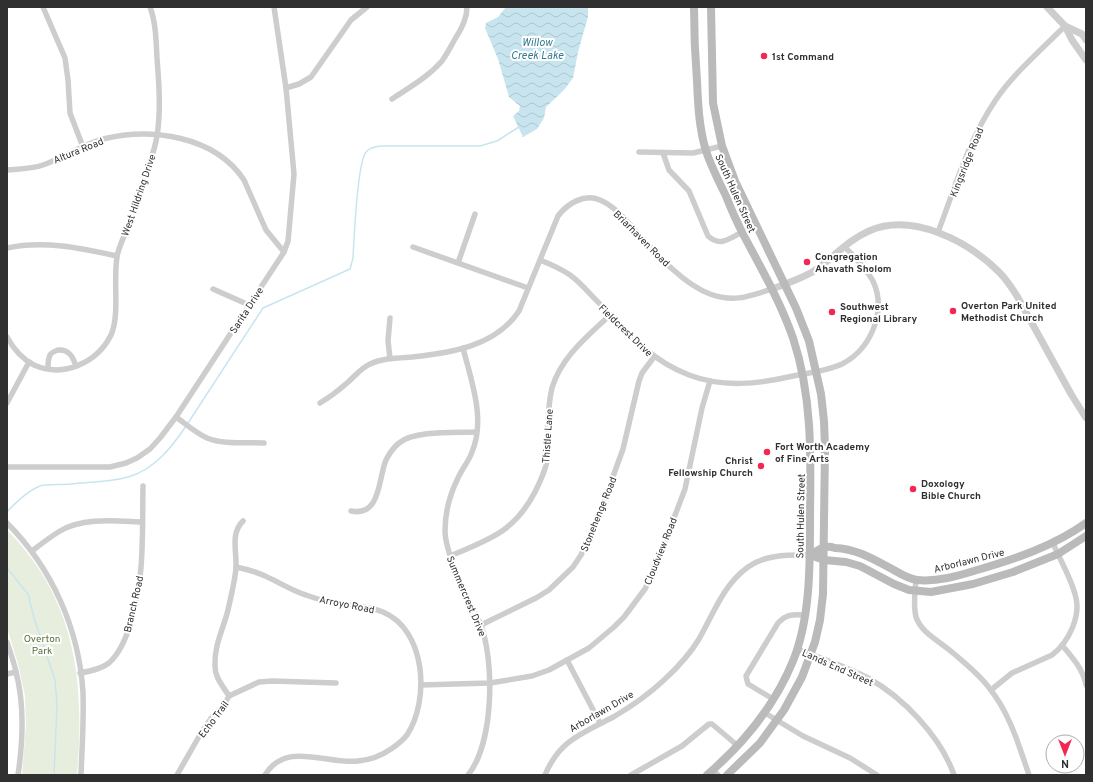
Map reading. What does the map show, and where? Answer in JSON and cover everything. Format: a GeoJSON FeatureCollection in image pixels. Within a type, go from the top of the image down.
{"type":"FeatureCollection","features":[{"type":"Feature","properties":{"kind":"main road","name":"South Hulen Street"},"geometry":{"type":"LineString","coordinates":[[694,7],[694,44],[697,99],[706,150],[717,179],[742,232],[772,289],[793,338],[803,374],[808,408],[810,441],[810,555],[806,616],[798,649],[781,686],[765,713],[738,746],[712,773]]}},
{"type":"Feature","properties":{"kind":"main road","name":"South Hulen Street"},"geometry":{"type":"LineString","coordinates":[[711,7],[713,103],[722,146],[735,181],[801,320],[809,341],[817,371],[825,432],[825,547],[822,608],[818,630],[796,688],[777,720],[760,743],[728,775]]}},
{"type":"Feature","properties":{"kind":"main road","name":"Arborlawn Drive"},"geometry":{"type":"LineString","coordinates":[[810,555],[825,547],[853,550],[916,580],[932,580],[949,578],[1010,560],[1053,542],[1086,523]]}},
{"type":"Feature","properties":{"kind":"main road","name":"Arborlawn Drive"},"geometry":{"type":"LineString","coordinates":[[810,555],[824,560],[846,562],[860,566],[894,584],[915,591],[931,592],[973,584],[1013,572],[1058,554],[1086,536]]}},
{"type":"Feature","properties":{"kind":"street"},"geometry":{"type":"LineString","coordinates":[[43,7],[65,58],[70,113],[83,147]]}},
{"type":"Feature","properties":{"kind":"street","name":"West Hildring Drive"},"geometry":{"type":"LineString","coordinates":[[29,362],[34,365],[54,370],[76,366],[89,361],[98,353],[106,344],[111,334],[115,318],[117,256],[146,174],[159,123],[159,82],[155,25],[150,7]]}},
{"type":"Feature","properties":{"kind":"street","name":"Sarita Drive"},"geometry":{"type":"LineString","coordinates":[[7,467],[102,467],[119,465],[137,458],[150,450],[176,416],[284,252],[288,241],[294,174],[286,88],[274,7]]}},
{"type":"Feature","properties":{"kind":"street"},"geometry":{"type":"LineString","coordinates":[[286,88],[300,84],[311,77],[351,20],[367,7]]}},
{"type":"Feature","properties":{"kind":"street"},"geometry":{"type":"LineString","coordinates":[[392,99],[420,80],[444,59],[464,22],[467,7]]}},
{"type":"Feature","properties":{"kind":"street"},"geometry":{"type":"LineString","coordinates":[[1047,7],[1065,26],[1072,40],[1086,60]]}},
{"type":"Feature","properties":{"kind":"street"},"geometry":{"type":"LineString","coordinates":[[1065,26],[1082,34],[1086,40]]}},
{"type":"Feature","properties":{"kind":"street","name":"Kingsridge Road"},"geometry":{"type":"LineString","coordinates":[[938,232],[970,146],[995,101],[1015,77],[1065,26]]}},
{"type":"Feature","properties":{"kind":"street","name":"Altura Road"},"geometry":{"type":"LineString","coordinates":[[7,170],[42,165],[101,140],[119,136],[135,134],[157,135],[196,143],[212,151],[240,174],[266,230],[284,252]]}},
{"type":"Feature","properties":{"kind":"street"},"geometry":{"type":"LineString","coordinates":[[639,152],[693,153],[722,146]]}},
{"type":"Feature","properties":{"kind":"street"},"geometry":{"type":"LineString","coordinates":[[663,153],[669,170],[689,191],[708,236],[713,241],[720,242],[728,240],[742,232]]}},
{"type":"Feature","properties":{"kind":"street","name":"Briarhaven Road"},"geometry":{"type":"LineString","coordinates":[[320,403],[335,394],[369,364],[390,358],[433,354],[463,348],[489,339],[505,329],[520,311],[558,216],[563,209],[575,201],[592,198],[610,206],[621,215],[661,258],[701,290],[722,298],[741,298],[772,289],[801,278],[815,270],[844,246],[868,231],[890,226],[914,226],[938,232],[962,244],[988,262],[1009,284],[1086,418]]}},
{"type":"Feature","properties":{"kind":"street"},"geometry":{"type":"LineString","coordinates":[[458,263],[475,214]]}},
{"type":"Feature","properties":{"kind":"street"},"geometry":{"type":"LineString","coordinates":[[7,248],[15,246],[56,245],[89,249],[117,256]]}},
{"type":"Feature","properties":{"kind":"street","name":"Fieldcrest Drive"},"geometry":{"type":"LineString","coordinates":[[540,260],[558,267],[571,275],[630,336],[654,357],[672,368],[682,373],[710,381],[732,384],[747,384],[767,382],[817,371],[843,363],[859,353],[870,339],[877,317],[877,296],[873,282],[864,268],[844,246]]}},
{"type":"Feature","properties":{"kind":"street"},"geometry":{"type":"LineString","coordinates":[[413,247],[528,288]]}},
{"type":"Feature","properties":{"kind":"street"},"geometry":{"type":"LineString","coordinates":[[213,289],[249,304]]}},
{"type":"Feature","properties":{"kind":"street","name":"Thistle Lane"},"geometry":{"type":"LineString","coordinates":[[450,556],[500,534],[518,518],[530,502],[544,473],[547,461],[548,409],[552,387],[561,368],[575,349],[610,315]]}},
{"type":"Feature","properties":{"kind":"street"},"geometry":{"type":"LineString","coordinates":[[390,318],[388,341],[390,358]]}},
{"type":"Feature","properties":{"kind":"street"},"geometry":{"type":"LineString","coordinates":[[7,337],[17,352],[29,362],[7,403]]}},
{"type":"Feature","properties":{"kind":"street","name":"Summercrest Drive"},"geometry":{"type":"LineString","coordinates":[[463,348],[477,412],[476,441],[452,491],[445,531],[450,556],[464,592],[481,624],[486,638],[490,683],[487,724],[476,762],[468,775]]}},
{"type":"Feature","properties":{"kind":"street"},"geometry":{"type":"LineString","coordinates":[[48,368],[50,355],[54,351],[62,350],[69,353],[74,359],[76,366]]}},
{"type":"Feature","properties":{"kind":"street","name":"Stonehenge Road"},"geometry":{"type":"LineString","coordinates":[[481,624],[536,598],[549,590],[573,567],[581,555],[599,516],[623,449],[639,381],[642,373],[654,357]]}},
{"type":"Feature","properties":{"kind":"street","name":"Cloudview Road"},"geometry":{"type":"LineString","coordinates":[[421,685],[490,683],[532,676],[549,670],[589,648],[614,627],[634,605],[645,589],[656,565],[685,489],[702,408],[710,381]]}},
{"type":"Feature","properties":{"kind":"street"},"geometry":{"type":"LineString","coordinates":[[176,416],[207,438],[220,441],[264,443]]}},
{"type":"Feature","properties":{"kind":"street"},"geometry":{"type":"LineString","coordinates":[[351,511],[362,512],[371,506],[376,500],[386,460],[398,444],[408,438],[419,435],[476,432]]}},
{"type":"Feature","properties":{"kind":"street","name":"Branch Road"},"geometry":{"type":"LineString","coordinates":[[80,673],[90,672],[106,665],[115,656],[123,644],[133,614],[141,575],[143,486]]}},
{"type":"Feature","properties":{"kind":"street"},"geometry":{"type":"LineString","coordinates":[[32,551],[61,530],[84,523],[109,521],[142,522]]}},
{"type":"Feature","properties":{"kind":"street"},"geometry":{"type":"LineString","coordinates":[[230,696],[217,678],[215,668],[215,650],[228,609],[236,567],[235,536],[238,525],[243,521]]}},
{"type":"Feature","properties":{"kind":"street"},"geometry":{"type":"LineString","coordinates":[[7,523],[32,551],[48,575],[67,616],[79,659],[83,693],[82,775]]}},
{"type":"Feature","properties":{"kind":"street"},"geometry":{"type":"LineString","coordinates":[[991,690],[1012,673],[1052,655],[1062,645],[1071,631],[1076,612],[1076,594],[1053,542]]}},
{"type":"Feature","properties":{"kind":"street","name":"Arborlawn Drive"},"geometry":{"type":"LineString","coordinates":[[545,775],[553,759],[568,741],[624,710],[645,696],[671,673],[698,640],[726,588],[743,571],[754,564],[769,558],[789,555],[810,555]]}},
{"type":"Feature","properties":{"kind":"street","name":"Arroyo Road"},"geometry":{"type":"LineString","coordinates":[[236,567],[266,576],[309,596],[337,604],[372,608],[392,617],[399,623],[407,634],[416,650],[420,664],[421,685],[417,711],[413,723],[406,736],[387,752],[376,758],[356,762],[314,756],[296,756],[278,761],[270,767],[265,775]]}},
{"type":"Feature","properties":{"kind":"street"},"geometry":{"type":"LineString","coordinates":[[916,580],[914,599],[916,616],[926,633],[952,652],[983,680],[991,690],[1006,714],[1029,775]]}},
{"type":"Feature","properties":{"kind":"street"},"geometry":{"type":"LineString","coordinates":[[773,699],[748,684],[746,676],[778,623],[784,617],[792,614],[806,616]]}},
{"type":"Feature","properties":{"kind":"street"},"geometry":{"type":"LineString","coordinates":[[7,642],[16,672],[21,700],[22,748],[18,775]]}},
{"type":"Feature","properties":{"kind":"street"},"geometry":{"type":"LineString","coordinates":[[1062,645],[1077,662],[1085,678],[1086,685]]}},
{"type":"Feature","properties":{"kind":"street","name":"Lands End Street"},"geometry":{"type":"LineString","coordinates":[[798,649],[869,678],[899,699],[932,734],[947,758],[954,775]]}},
{"type":"Feature","properties":{"kind":"street"},"geometry":{"type":"LineString","coordinates":[[567,660],[600,723]]}},
{"type":"Feature","properties":{"kind":"street"},"geometry":{"type":"LineString","coordinates":[[7,674],[16,672]]}},
{"type":"Feature","properties":{"kind":"street","name":"Echo Trail"},"geometry":{"type":"LineString","coordinates":[[177,775],[201,733],[212,717],[224,705],[230,696],[259,682],[336,682]]}},
{"type":"Feature","properties":{"kind":"street"},"geometry":{"type":"LineString","coordinates":[[765,713],[803,736],[850,758],[877,775]]}},
{"type":"Feature","properties":{"kind":"street"},"geometry":{"type":"LineString","coordinates":[[631,775],[682,746],[709,724],[712,724],[738,746]]}},
{"type":"Feature","properties":{"kind":"green space","name":"Overton Park"},"geometry":{"type":"Polygon","coordinates":[[[7,530],[30,557],[48,584],[62,613],[71,644],[77,675],[79,707],[77,775],[22,775],[26,725],[25,696],[18,664],[7,628],[7,530]]]}},
{"type":"Feature","properties":{"kind":"water","name":"Willow Creek Lake"},"geometry":{"type":"Polygon","coordinates":[[[506,7],[588,7],[588,17],[578,52],[573,78],[564,90],[546,107],[544,118],[537,129],[523,137],[513,116],[519,111],[520,106],[509,97],[498,59],[485,28],[486,23],[498,17],[506,7]]]}},
{"type":"Feature","properties":{"kind":"waterway"},"geometry":{"type":"LineString","coordinates":[[188,423],[263,308],[350,269],[353,258],[356,203],[360,171],[367,151],[380,146],[480,146],[497,141],[519,127]]}},
{"type":"Feature","properties":{"kind":"waterway"},"geometry":{"type":"LineString","coordinates":[[7,512],[18,501],[40,486],[107,481],[121,479],[137,474],[162,457],[186,426]]}},
{"type":"Feature","properties":{"kind":"waterway"},"geometry":{"type":"LineString","coordinates":[[7,568],[28,594],[34,618],[55,680],[57,705],[54,775]]}},
{"type":"Feature","properties":{"kind":"place","name":"1st Command"},"geometry":{"type":"Point","coordinates":[764,56]}},
{"type":"Feature","properties":{"kind":"place","name":"Congregation Ahavath Sholom"},"geometry":{"type":"Point","coordinates":[807,262]}},
{"type":"Feature","properties":{"kind":"place","name":"Overton Park United Methodist Church"},"geometry":{"type":"Point","coordinates":[953,311]}},
{"type":"Feature","properties":{"kind":"place","name":"Southwest Regional Library"},"geometry":{"type":"Point","coordinates":[832,312]}},
{"type":"Feature","properties":{"kind":"place","name":"Fort Worth Academy of Fine Arts"},"geometry":{"type":"Point","coordinates":[767,452]}},
{"type":"Feature","properties":{"kind":"place","name":"Christ Fellowship Church"},"geometry":{"type":"Point","coordinates":[761,466]}},
{"type":"Feature","properties":{"kind":"place","name":"Doxology Bible Church"},"geometry":{"type":"Point","coordinates":[913,489]}}]}
